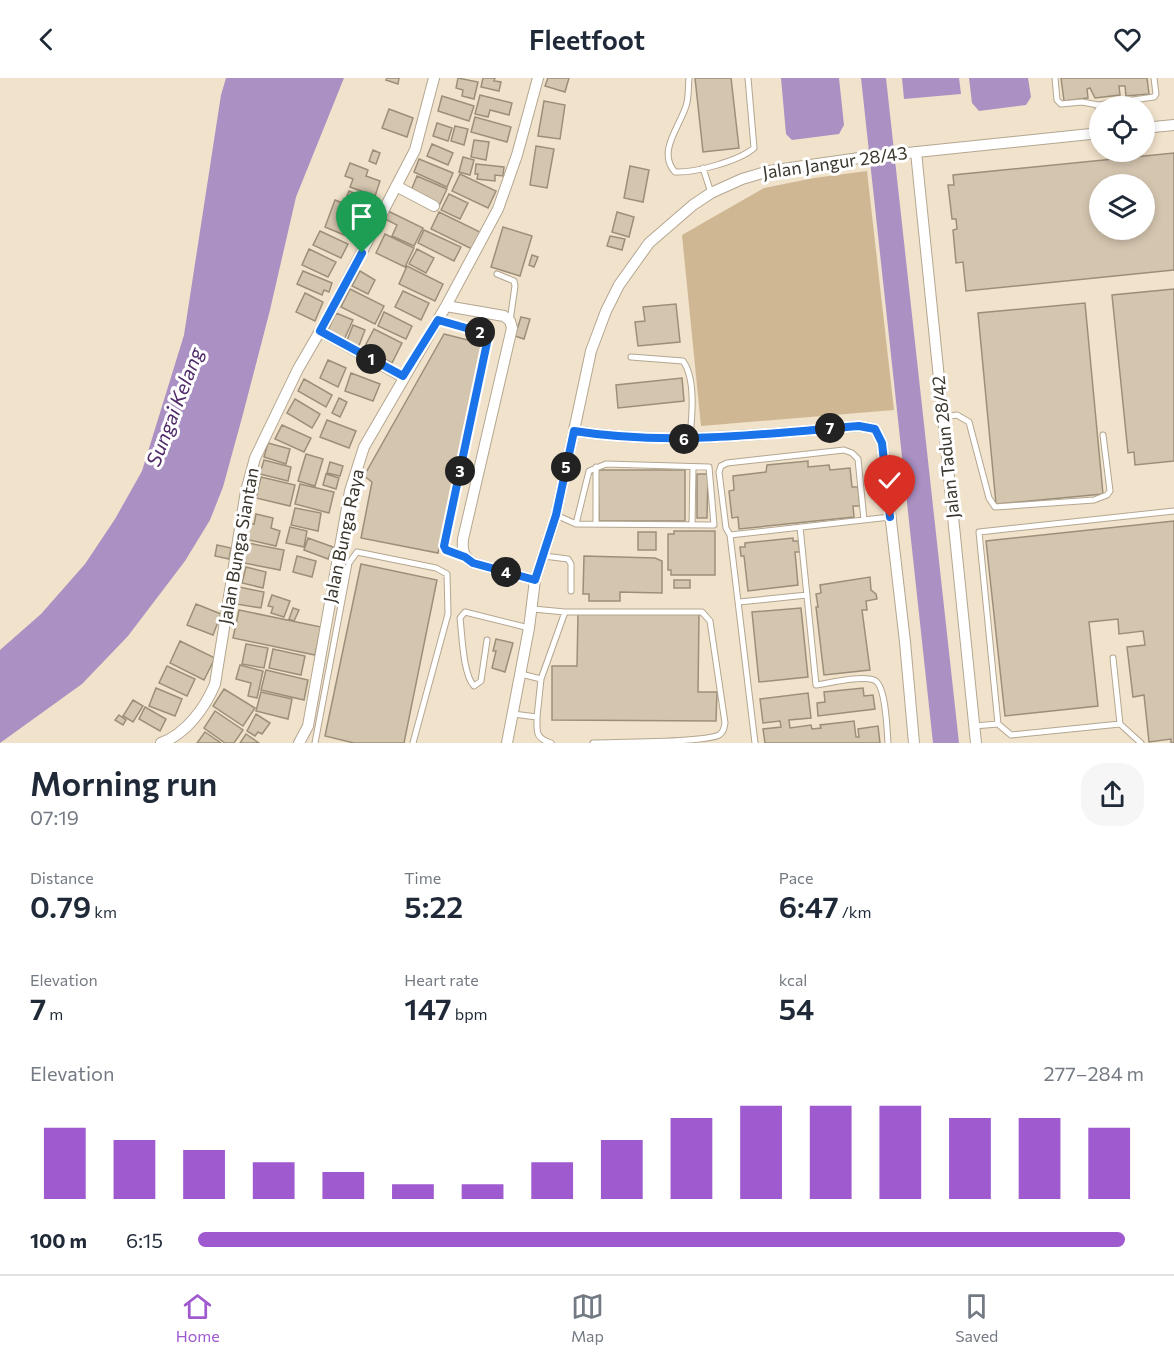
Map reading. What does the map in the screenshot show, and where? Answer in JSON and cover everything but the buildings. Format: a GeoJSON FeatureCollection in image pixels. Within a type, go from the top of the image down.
{"type":"FeatureCollection","features":[{"type":"Feature","properties":{"kind":"street","name":"Jalan Bunga Siantan"},"geometry":{"type":"LineString","coordinates":[[161,743],[178,734],[192,721],[210,697],[215,684],[246,491],[255,458],[271,423],[415,150],[434,78]]}},
{"type":"Feature","properties":{"kind":"street","name":"Jalan Bunga Raya"},"geometry":{"type":"LineString","coordinates":[[299,743],[309,726],[350,491],[364,447],[403,376],[446,306],[498,209],[517,155],[538,78]]}},
{"type":"Feature","properties":{"kind":"street"},"geometry":{"type":"LineString","coordinates":[[1155,127],[1174,125]]}},
{"type":"Feature","properties":{"kind":"street","name":"Jalan Jangur 28/43"},"geometry":{"type":"LineString","coordinates":[[507,743],[530,628],[535,580],[556,515],[591,351],[606,311],[619,285],[649,243],[693,205],[711,193],[742,179],[769,171],[859,158],[1089,134]]}},
{"type":"Feature","properties":{"kind":"street","name":"Jalan Tadun 28/42"},"geometry":{"type":"LineString","coordinates":[[916,152],[976,743]]}},
{"type":"Feature","properties":{"kind":"street"},"geometry":{"type":"LineString","coordinates":[[396,186],[434,206]]}},
{"type":"Feature","properties":{"kind":"street"},"geometry":{"type":"LineString","coordinates":[[446,306],[504,316],[510,321],[510,335],[462,550],[465,557],[473,563],[535,580]]}},
{"type":"Feature","properties":{"kind":"street"},"geometry":{"type":"LineString","coordinates":[[320,331],[403,376]]}},
{"type":"Feature","properties":{"kind":"street"},"geometry":{"type":"LineString","coordinates":[[574,431],[597,435],[690,439],[859,426],[875,429],[882,443],[914,743]]}},
{"type":"Feature","properties":{"kind":"lane"},"geometry":{"type":"LineString","coordinates":[[689,78],[687,104],[668,147],[669,165],[675,172],[703,168],[738,158],[754,148],[748,78]]}},
{"type":"Feature","properties":{"kind":"lane"},"geometry":{"type":"LineString","coordinates":[[1055,78],[1058,100],[1061,104],[1089,103]]}},
{"type":"Feature","properties":{"kind":"lane"},"geometry":{"type":"LineString","coordinates":[[1154,78],[1155,96]]}},
{"type":"Feature","properties":{"kind":"lane"},"geometry":{"type":"LineString","coordinates":[[703,168],[711,193]]}},
{"type":"Feature","properties":{"kind":"lane"},"geometry":{"type":"LineString","coordinates":[[497,274],[514,281],[510,321]]}},
{"type":"Feature","properties":{"kind":"lane"},"geometry":{"type":"LineString","coordinates":[[438,320],[479,331],[487,334],[488,338],[444,546],[446,550],[465,557]]}},
{"type":"Feature","properties":{"kind":"lane"},"geometry":{"type":"LineString","coordinates":[[631,357],[683,361],[688,368],[693,408],[690,439]]}},
{"type":"Feature","properties":{"kind":"lane"},"geometry":{"type":"LineString","coordinates":[[943,417],[957,415],[969,422],[988,498],[995,507],[1094,500],[1107,495],[1110,491],[1103,435]]}},
{"type":"Feature","properties":{"kind":"lane"},"geometry":{"type":"LineString","coordinates":[[755,743],[739,602],[719,472],[727,463],[738,461],[844,450],[852,453],[858,459],[864,520]]}},
{"type":"Feature","properties":{"kind":"lane"},"geometry":{"type":"LineString","coordinates":[[556,515],[576,524],[714,525],[709,467],[606,464],[596,467],[589,471],[576,524]]}},
{"type":"Feature","properties":{"kind":"lane"},"geometry":{"type":"LineString","coordinates":[[596,467],[596,524]]}},
{"type":"Feature","properties":{"kind":"lane"},"geometry":{"type":"LineString","coordinates":[[692,525],[693,467]]}},
{"type":"Feature","properties":{"kind":"lane"},"geometry":{"type":"LineString","coordinates":[[1120,724],[1011,735],[998,724],[979,532],[1174,511]]}},
{"type":"Feature","properties":{"kind":"lane"},"geometry":{"type":"LineString","coordinates":[[730,535],[890,517]]}},
{"type":"Feature","properties":{"kind":"lane"},"geometry":{"type":"LineString","coordinates":[[800,527],[816,685],[867,679],[875,680],[880,684],[888,743]]}},
{"type":"Feature","properties":{"kind":"lane"},"geometry":{"type":"LineString","coordinates":[[315,743],[349,563],[357,552],[436,568],[447,574],[448,614],[413,743]]}},
{"type":"Feature","properties":{"kind":"lane"},"geometry":{"type":"LineString","coordinates":[[544,556],[568,559],[571,564],[571,591]]}},
{"type":"Feature","properties":{"kind":"lane"},"geometry":{"type":"LineString","coordinates":[[739,602],[807,595]]}},
{"type":"Feature","properties":{"kind":"lane"},"geometry":{"type":"LineString","coordinates":[[533,609],[565,612],[702,612],[710,621],[725,723],[724,731],[702,740],[592,743]]}},
{"type":"Feature","properties":{"kind":"lane"},"geometry":{"type":"LineString","coordinates":[[487,640],[481,681],[474,686],[467,674],[460,618],[465,612],[530,628]]}},
{"type":"Feature","properties":{"kind":"lane"},"geometry":{"type":"LineString","coordinates":[[551,743],[542,740],[537,732],[541,679],[565,612]]}},
{"type":"Feature","properties":{"kind":"lane"},"geometry":{"type":"LineString","coordinates":[[448,614],[460,618]]}},
{"type":"Feature","properties":{"kind":"lane"},"geometry":{"type":"LineString","coordinates":[[1113,658],[1120,724],[1141,743]]}},
{"type":"Feature","properties":{"kind":"lane"},"geometry":{"type":"LineString","coordinates":[[521,674],[541,679]]}},
{"type":"Feature","properties":{"kind":"lane"},"geometry":{"type":"LineString","coordinates":[[513,714],[537,717]]}},
{"type":"Feature","properties":{"kind":"lane"},"geometry":{"type":"LineString","coordinates":[[974,726],[998,724]]}},
{"type":"Feature","properties":{"kind":"shaded area"},"geometry":{"type":"Polygon","coordinates":[[[867,171],[894,410],[701,426],[682,235],[764,188],[867,171]]]}},
{"type":"Feature","properties":{"kind":"water","name":"Sungai Kelang"},"geometry":{"type":"Polygon","coordinates":[[[226,78],[344,78],[296,197],[270,310],[223,487],[210,520],[185,561],[128,636],[82,684],[0,743],[0,650],[41,614],[85,564],[115,519],[142,471],[184,335],[221,95],[226,78]]]}},
{"type":"Feature","properties":{"kind":"water"},"geometry":{"type":"Polygon","coordinates":[[[781,78],[839,78],[844,125],[839,134],[792,140],[786,134],[781,78]]]}},
{"type":"Feature","properties":{"kind":"water"},"geometry":{"type":"Polygon","coordinates":[[[861,78],[886,78],[959,743],[933,743],[861,78]]]}},
{"type":"Feature","properties":{"kind":"water"},"geometry":{"type":"Polygon","coordinates":[[[902,78],[959,78],[961,94],[904,99],[902,78]]]}},
{"type":"Feature","properties":{"kind":"water"},"geometry":{"type":"Polygon","coordinates":[[[969,78],[1028,78],[1031,97],[1026,105],[979,111],[972,103],[969,78]]]}},
{"type":"Feature","properties":{"kind":"route"},"geometry":{"type":"LineString","coordinates":[[362,253],[320,331],[403,376],[438,320],[487,334],[488,347],[444,546],[446,550],[465,557],[473,563],[535,580],[556,515],[574,431],[597,435],[690,439],[859,426],[875,429],[882,443],[890,517]]}}]}
